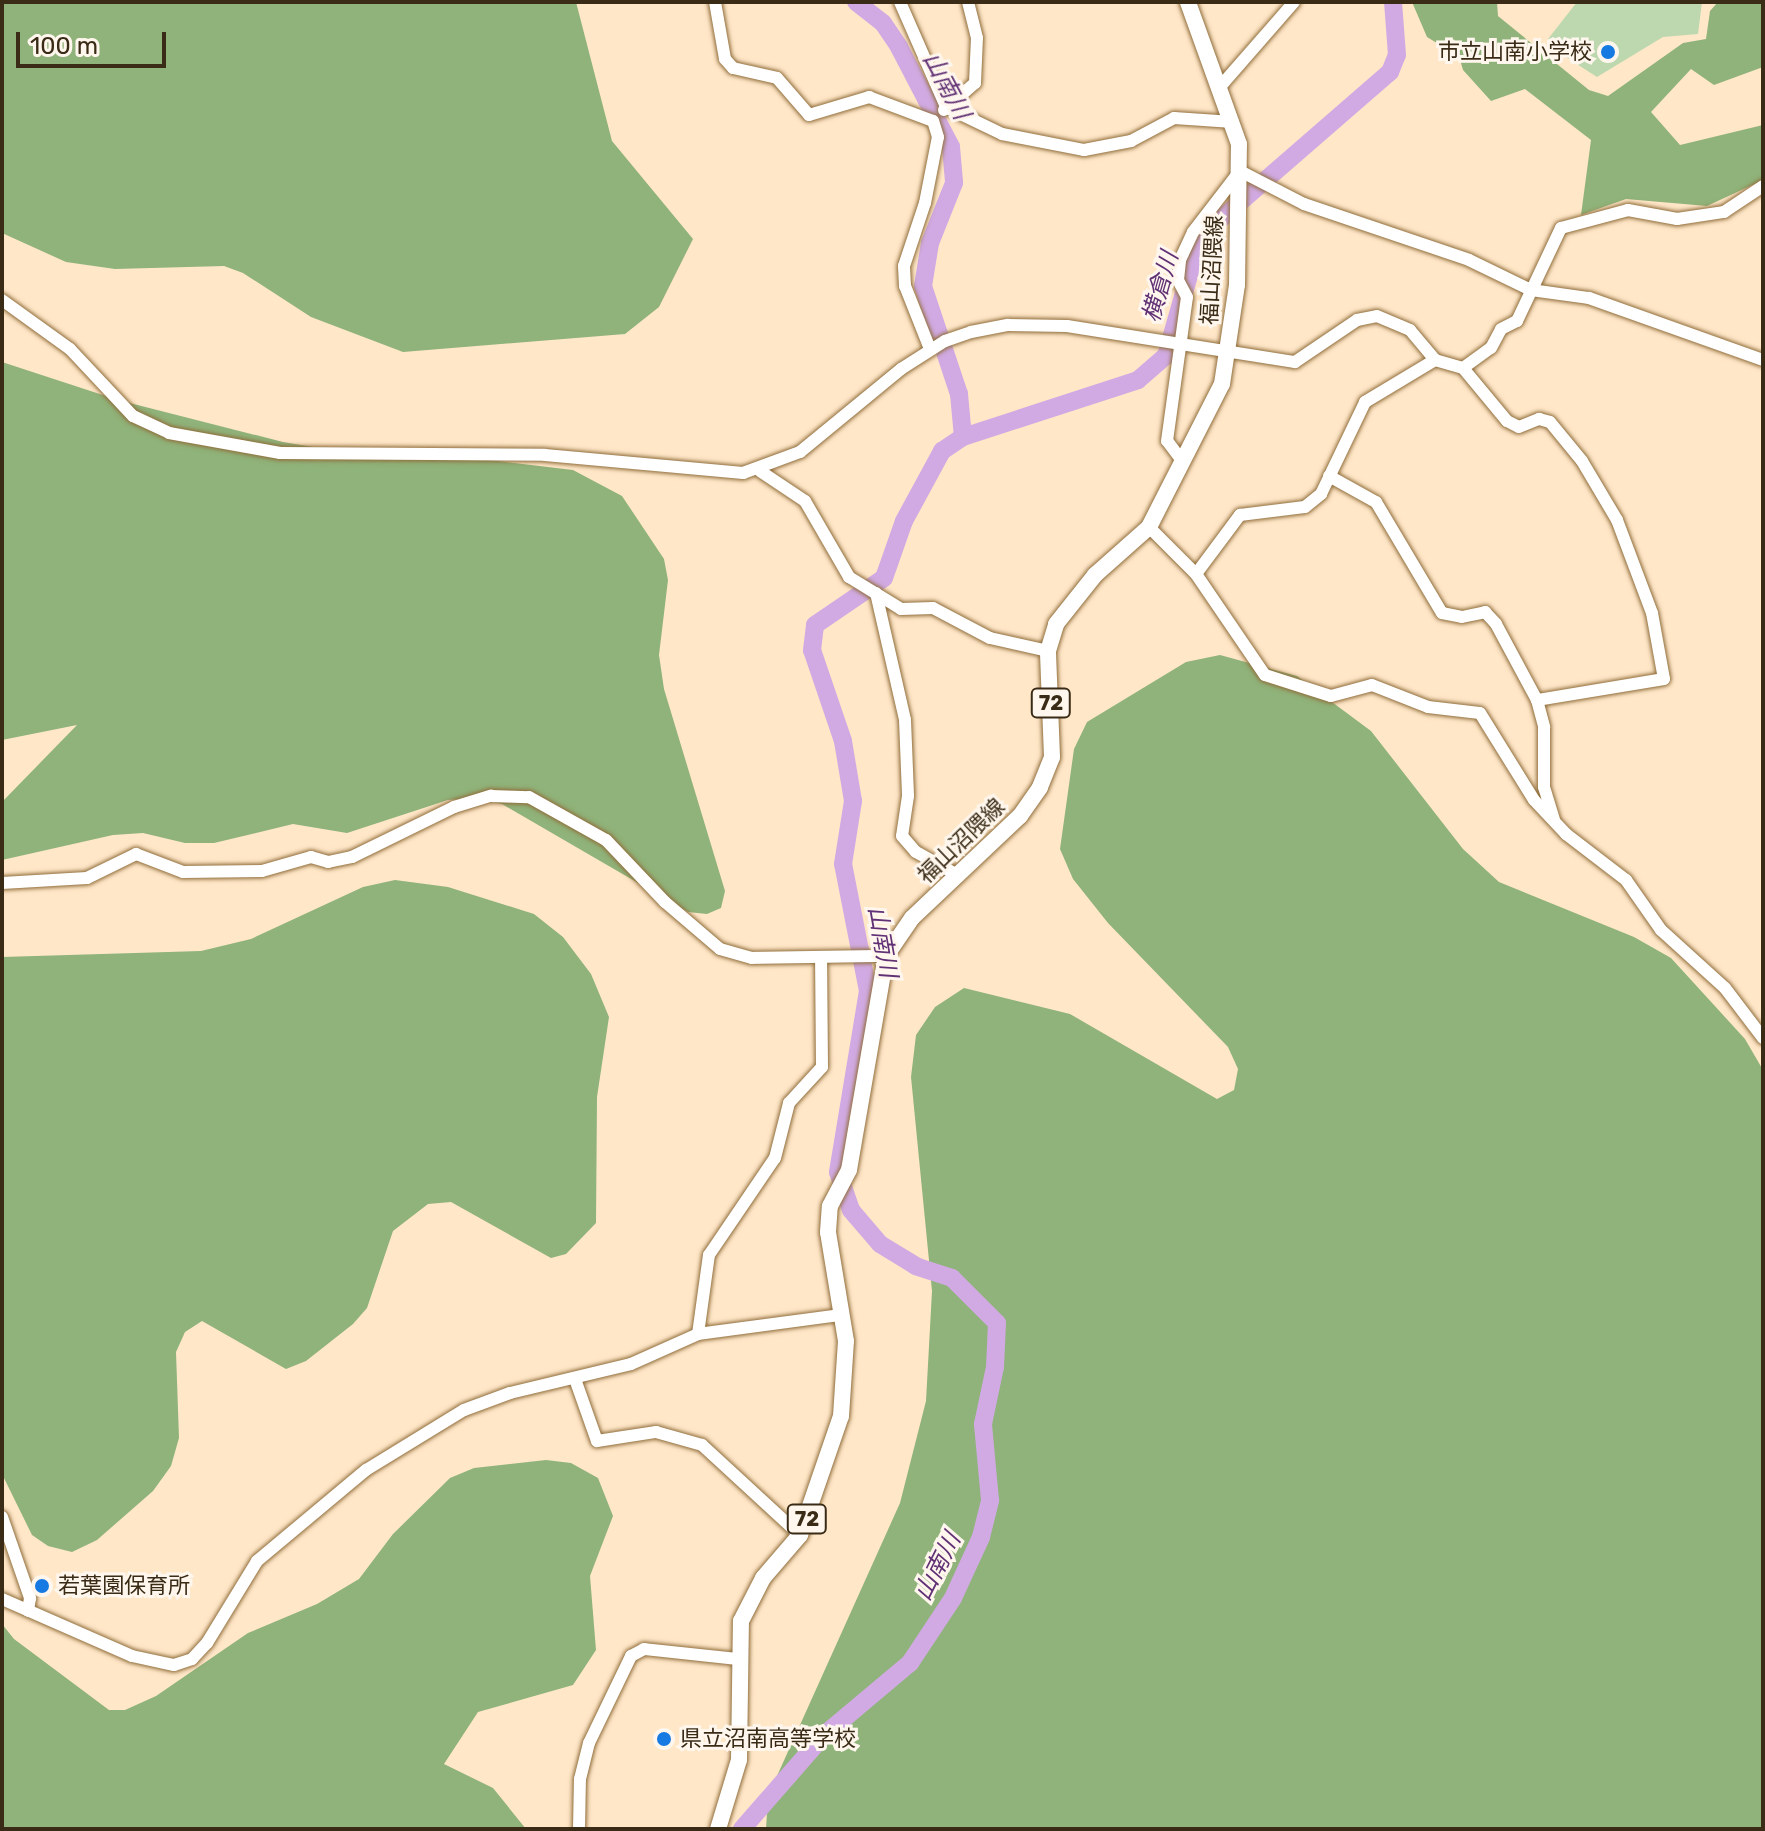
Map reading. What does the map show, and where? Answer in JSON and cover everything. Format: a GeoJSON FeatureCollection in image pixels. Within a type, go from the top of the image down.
{"type":"FeatureCollection","features":[{"type":"Feature","properties":{"kind":"main road","name":"福山沼隈線"},"geometry":{"type":"LineString","coordinates":[[718,1829],[739,1760],[738,1659],[748,1599],[800,1535],[841,1416],[846,1379],[841,1315],[828,1232],[841,1187],[886,956],[912,918],[1020,816],[1040,787],[1052,757],[1048,651],[1056,624],[1072,599],[1149,527],[1222,384],[1237,285],[1237,216],[1249,182],[1233,122],[1188,2]]}},
{"type":"Feature","properties":{"kind":"street"},"geometry":{"type":"LineString","coordinates":[[715,2],[725,59],[733,68],[777,78],[809,115],[869,97],[933,121]]}},
{"type":"Feature","properties":{"kind":"street"},"geometry":{"type":"LineString","coordinates":[[900,2],[946,107],[1002,134],[1084,150],[1131,141],[1174,118],[1233,122]]}},
{"type":"Feature","properties":{"kind":"street"},"geometry":{"type":"LineString","coordinates":[[933,121],[946,107],[959,101],[977,71],[977,38],[968,2]]}},
{"type":"Feature","properties":{"kind":"street"},"geometry":{"type":"LineString","coordinates":[[1219,88],[1294,2]]}},
{"type":"Feature","properties":{"kind":"street"},"geometry":{"type":"LineString","coordinates":[[930,349],[905,286],[904,266],[923,212],[938,137],[933,121]]}},
{"type":"Feature","properties":{"kind":"street"},"geometry":{"type":"LineString","coordinates":[[1183,462],[1167,441],[1187,297],[1178,280],[1193,232],[1249,182],[1469,260],[1531,290],[1589,298],[1763,360]]}},
{"type":"Feature","properties":{"kind":"street"},"geometry":{"type":"LineString","coordinates":[[1463,368],[1491,348],[1501,329],[1517,321],[1561,228],[1628,210],[1677,219],[1724,212],[1763,186]]}},
{"type":"Feature","properties":{"kind":"street"},"geometry":{"type":"LineString","coordinates":[[2,300],[70,349],[126,409],[147,425],[169,433],[280,453],[545,455],[702,472],[760,471],[800,452],[930,349],[945,341],[1008,325],[1067,326],[1180,341],[1295,362],[1357,320],[1377,316],[1410,330],[1435,360],[1463,368],[1507,421],[1519,427],[1539,419],[1550,422],[1582,461],[1617,520],[1664,664],[1664,679],[1659,683],[1537,700]]}},
{"type":"Feature","properties":{"kind":"street"},"geometry":{"type":"LineString","coordinates":[[1196,574],[1240,515],[1305,507],[1321,494],[1365,402],[1435,360]]}},
{"type":"Feature","properties":{"kind":"street"},"geometry":{"type":"LineString","coordinates":[[760,471],[805,501],[849,577],[901,609],[933,608],[990,638],[1048,651]]}},
{"type":"Feature","properties":{"kind":"street"},"geometry":{"type":"LineString","coordinates":[[1329,476],[1376,502],[1442,613],[1448,617],[1489,615],[1537,700],[1544,727],[1544,787],[1554,823]]}},
{"type":"Feature","properties":{"kind":"street"},"geometry":{"type":"LineString","coordinates":[[1149,527],[1196,574],[1265,675],[1331,696],[1372,685],[1428,707],[1480,713],[1500,751],[1554,823],[1626,880],[1661,930],[1725,988],[1763,1038]]}},
{"type":"Feature","properties":{"kind":"street"},"geometry":{"type":"LineString","coordinates":[[876,593],[905,720],[908,796],[902,836],[916,852],[959,876]]}},
{"type":"Feature","properties":{"kind":"street"},"geometry":{"type":"LineString","coordinates":[[2,883],[87,878],[136,854],[183,872],[262,871],[311,857],[328,862],[352,857],[454,807],[491,796],[529,797],[606,840],[665,902],[720,949],[752,958],[886,956]]}},
{"type":"Feature","properties":{"kind":"street"},"geometry":{"type":"LineString","coordinates":[[698,1334],[709,1255],[775,1158],[789,1103],[822,1067],[821,957]]}},
{"type":"Feature","properties":{"kind":"street"},"geometry":{"type":"LineString","coordinates":[[2,1599],[155,1664],[192,1659],[257,1561],[366,1470],[464,1410],[510,1393],[631,1364],[698,1334],[841,1315]]}},
{"type":"Feature","properties":{"kind":"street"},"geometry":{"type":"LineString","coordinates":[[575,1379],[597,1441],[656,1432],[702,1445],[800,1535]]}},
{"type":"Feature","properties":{"kind":"street"},"geometry":{"type":"LineString","coordinates":[[2,1517],[17,1569],[30,1598],[28,1611]]}},
{"type":"Feature","properties":{"kind":"street"},"geometry":{"type":"LineString","coordinates":[[2,1572],[17,1569]]}},
{"type":"Feature","properties":{"kind":"street"},"geometry":{"type":"LineString","coordinates":[[579,1829],[580,1779],[589,1743],[631,1656],[644,1649],[738,1659]]}},
{"type":"Feature","properties":{"kind":"green space"},"geometry":{"type":"Polygon","coordinates":[[[2,2],[576,2],[612,141],[693,239],[659,307],[625,334],[403,352],[311,317],[243,273],[224,266],[115,269],[66,262],[2,233],[2,2]]]}},
{"type":"Feature","properties":{"kind":"green space"},"geometry":{"type":"Polygon","coordinates":[[[1412,2],[1497,2],[1498,16],[1589,90],[1608,96],[1683,43],[1706,39],[1710,11],[1718,2],[1763,2],[1763,67],[1714,85],[1691,69],[1651,112],[1680,145],[1763,125],[1763,180],[1707,206],[1626,199],[1581,215],[1591,140],[1525,89],[1491,101],[1463,70],[1454,39],[1445,48],[1427,37],[1412,2]]]}},
{"type":"Feature","properties":{"kind":"green space"},"geometry":{"type":"Polygon","coordinates":[[[1577,2],[1702,2],[1698,34],[1663,37],[1597,77],[1558,52],[1548,39],[1577,2]]]}},
{"type":"Feature","properties":{"kind":"green space"},"geometry":{"type":"Polygon","coordinates":[[[2,362],[118,400],[283,442],[355,454],[490,460],[573,470],[622,496],[664,559],[668,580],[659,655],[664,689],[725,891],[721,908],[707,914],[688,912],[502,804],[478,798],[448,800],[347,833],[293,824],[214,843],[185,843],[143,833],[113,835],[2,860],[2,802],[77,725],[2,740],[2,362]]]}},
{"type":"Feature","properties":{"kind":"green space"},"geometry":{"type":"Polygon","coordinates":[[[1220,655],[1297,676],[1371,731],[1463,849],[1499,882],[1634,937],[1671,958],[1745,1039],[1763,1070],[1763,1829],[766,1829],[768,1796],[900,1503],[926,1401],[932,1291],[911,1077],[916,1035],[935,1007],[964,988],[1070,1014],[1217,1099],[1234,1090],[1238,1069],[1228,1047],[1108,923],[1073,879],[1060,849],[1074,749],[1087,722],[1186,662],[1220,655]]]}},
{"type":"Feature","properties":{"kind":"green space"},"geometry":{"type":"Polygon","coordinates":[[[395,880],[448,887],[534,914],[563,937],[591,974],[609,1017],[597,1097],[596,1223],[566,1254],[551,1258],[451,1202],[428,1204],[393,1231],[367,1308],[353,1324],[306,1361],[286,1369],[202,1321],[185,1332],[176,1352],[179,1438],[171,1466],[153,1491],[97,1540],[72,1552],[48,1546],[32,1535],[2,1474],[2,957],[201,951],[251,939],[363,887],[395,880]]]}},
{"type":"Feature","properties":{"kind":"green space"},"geometry":{"type":"Polygon","coordinates":[[[546,1460],[571,1463],[598,1478],[613,1516],[590,1576],[596,1650],[573,1685],[478,1712],[444,1764],[493,1788],[526,1829],[2,1829],[2,1624],[14,1639],[109,1710],[125,1710],[156,1696],[248,1633],[317,1604],[359,1579],[393,1534],[450,1478],[474,1468],[546,1460]]]}},
{"type":"Feature","properties":{"kind":"waterway","name":"山南川"},"geometry":{"type":"LineString","coordinates":[[856,2],[883,23],[899,47],[951,147],[954,183],[930,243],[923,286],[959,394],[963,437]]}},
{"type":"Feature","properties":{"kind":"waterway","name":"山南川"},"geometry":{"type":"LineString","coordinates":[[742,1829],[823,1736],[910,1663],[953,1598],[981,1537],[990,1500],[983,1424],[995,1367],[997,1323],[952,1278],[916,1266],[880,1244],[851,1210],[838,1172],[868,991],[843,864],[853,801],[843,741],[812,650],[815,625],[884,578],[904,521],[942,451],[963,437],[1138,380],[1166,356],[1200,237],[1390,72],[1397,55],[1393,2]]}},
{"type":"Feature","properties":{"kind":"place","name":"市立山南小学校"},"geometry":{"type":"Point","coordinates":[1608,52]}},
{"type":"Feature","properties":{"kind":"place","name":"若葉園保育所"},"geometry":{"type":"Point","coordinates":[42,1586]}},
{"type":"Feature","properties":{"kind":"place","name":"県立沼南高等学校"},"geometry":{"type":"Point","coordinates":[664,1739]}},
{"type":"Feature","properties":{"kind":"water label","name":"横倉川"},"geometry":{"type":"Point","coordinates":[1161,287]}}]}
